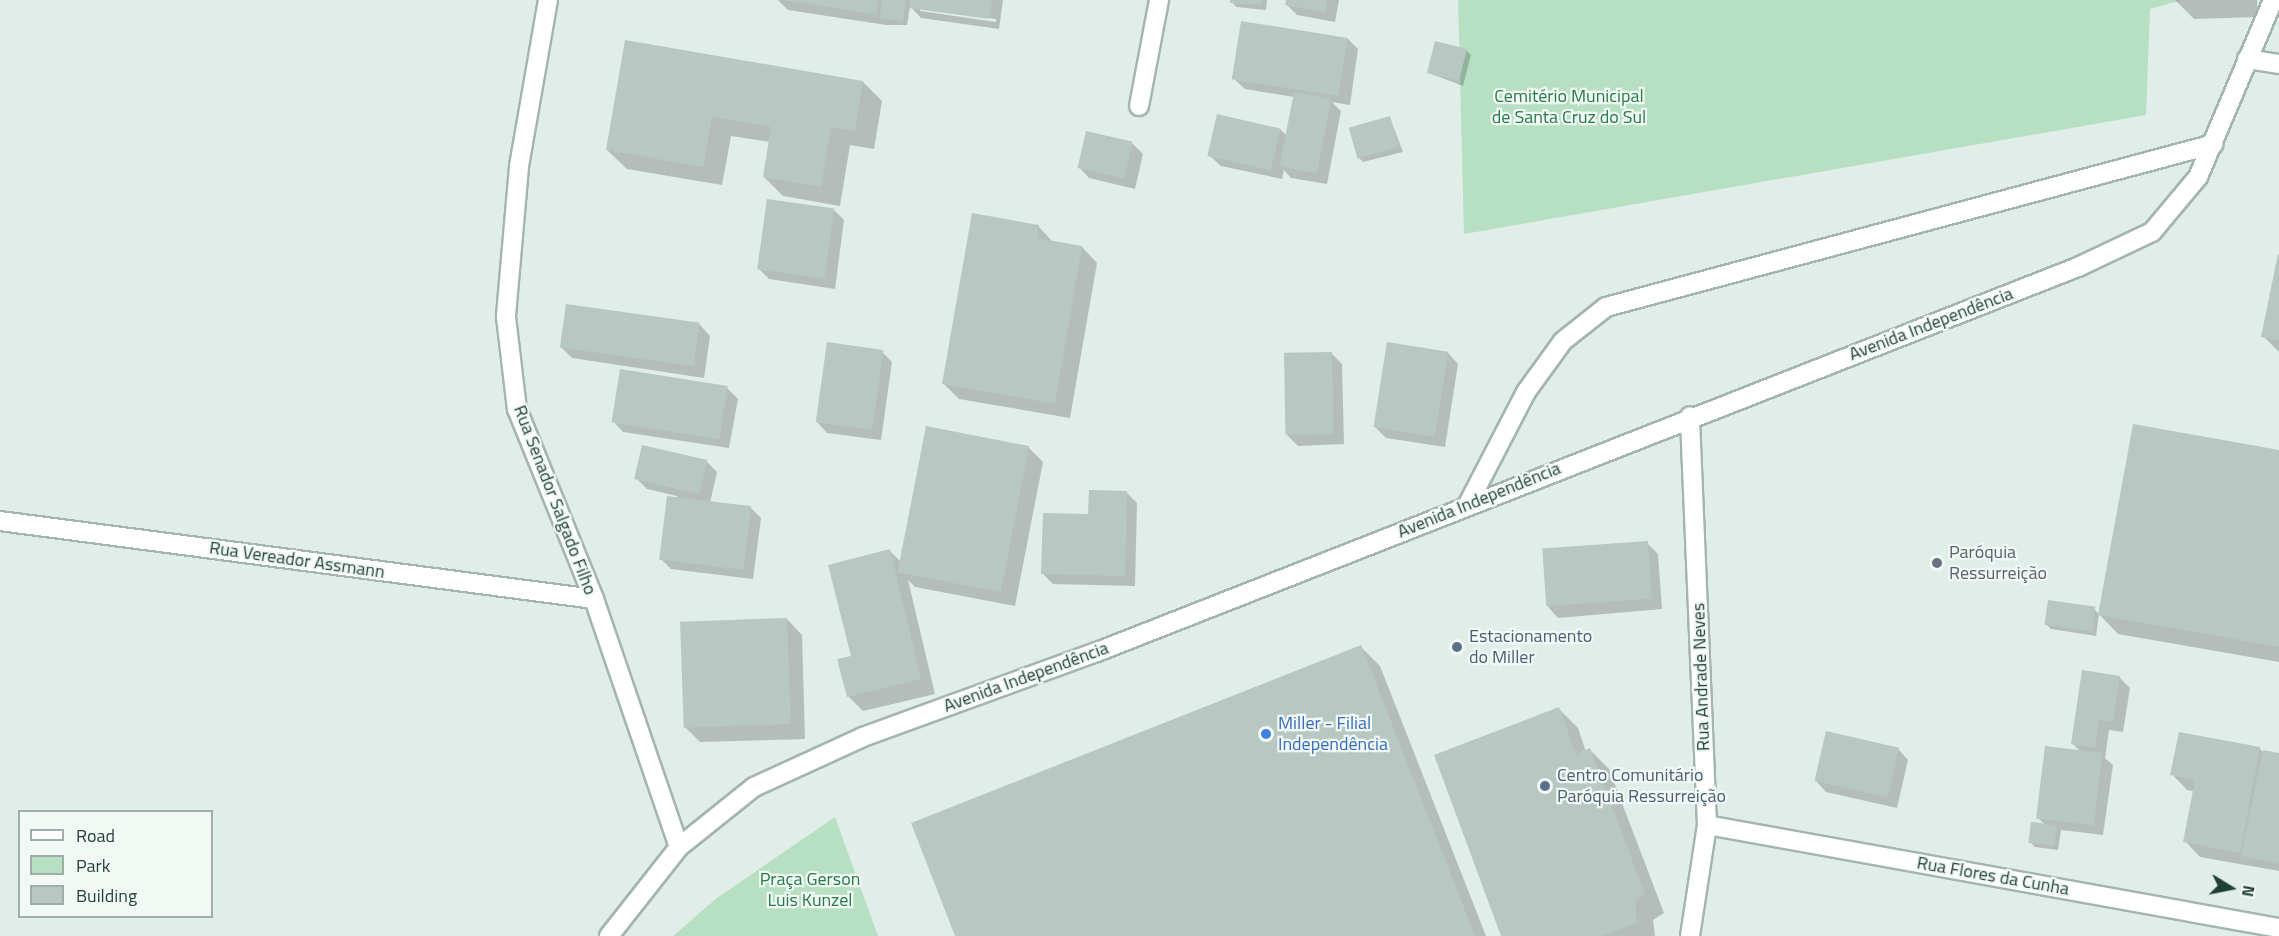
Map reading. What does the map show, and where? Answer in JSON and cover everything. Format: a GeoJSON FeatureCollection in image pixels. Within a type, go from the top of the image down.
{"type":"FeatureCollection","features":[{"type":"Feature","properties":{"kind":"street","name":"Rua Senador Salgado Filho"},"geometry":{"type":"LineString","coordinates":[[549,0],[519,167],[506,317],[517,409],[594,599],[679,847]]}},
{"type":"Feature","properties":{"kind":"street"},"geometry":{"type":"LineString","coordinates":[[1139,106],[1159,0]]}},
{"type":"Feature","properties":{"kind":"street","name":"Avenida Independência"},"geometry":{"type":"LineString","coordinates":[[609,936],[679,847],[754,787],[863,737],[1097,652],[1468,504],[2078,267],[2152,232],[2198,177],[2214,144],[2273,0]]}},
{"type":"Feature","properties":{"kind":"street"},"geometry":{"type":"LineString","coordinates":[[2247,59],[2279,64]]}},
{"type":"Feature","properties":{"kind":"street"},"geometry":{"type":"LineString","coordinates":[[1468,504],[1526,392],[1563,341],[1606,307],[2214,144]]}},
{"type":"Feature","properties":{"kind":"street","name":"Rua Andrade Neves"},"geometry":{"type":"LineString","coordinates":[[1690,417],[1707,825],[1690,936]]}},
{"type":"Feature","properties":{"kind":"street","name":"Rua Vereador Assmann"},"geometry":{"type":"LineString","coordinates":[[0,521],[594,599]]}},
{"type":"Feature","properties":{"kind":"street","name":"Rua Flores da Cunha"},"geometry":{"type":"LineString","coordinates":[[1707,825],[2279,928]]}},
{"type":"Feature","properties":{"kind":"green space","name":"Cemitério Municipal de Santa Cruz do Sul"},"geometry":{"type":"Polygon","coordinates":[[[1458,0],[2182,0],[2150,9],[2146,115],[1464,234],[1458,0]]]}},
{"type":"Feature","properties":{"kind":"green space","name":"Praça Gerson Luis Kunzel"},"geometry":{"type":"Polygon","coordinates":[[[835,817],[878,936],[673,936],[717,898],[835,817]]]}},
{"type":"Feature","properties":{"kind":"building"},"geometry":{"type":"Polygon","coordinates":[[[783,0],[878,0],[876,15],[783,0]]]}},
{"type":"Feature","properties":{"kind":"building"},"geometry":{"type":"Polygon","coordinates":[[[882,0],[906,0],[903,21],[880,18],[882,0]]]}},
{"type":"Feature","properties":{"kind":"building"},"geometry":{"type":"Polygon","coordinates":[[[910,0],[992,0],[989,19],[909,8],[910,0]]]}},
{"type":"Feature","properties":{"kind":"building"},"geometry":{"type":"Polygon","coordinates":[[[1230,0],[1262,0],[1262,5],[1230,3],[1230,0]]]}},
{"type":"Feature","properties":{"kind":"building"},"geometry":{"type":"Polygon","coordinates":[[[1286,0],[1327,0],[1325,12],[1285,5],[1286,0]]]}},
{"type":"Feature","properties":{"kind":"building"},"geometry":{"type":"Polygon","coordinates":[[[1241,21],[1348,38],[1338,96],[1232,79],[1241,21]]]}},
{"type":"Feature","properties":{"kind":"building"},"geometry":{"type":"Polygon","coordinates":[[[625,40],[863,81],[855,131],[831,127],[821,187],[763,177],[771,127],[712,117],[703,167],[606,150],[625,40]]]}},
{"type":"Feature","properties":{"kind":"building"},"geometry":{"type":"Polygon","coordinates":[[[1435,41],[1467,49],[1459,81],[1427,73],[1435,41]]]}},
{"type":"Feature","properties":{"kind":"building"},"geometry":{"type":"Polygon","coordinates":[[[1294,92],[1331,99],[1317,174],[1279,167],[1294,92]]]}},
{"type":"Feature","properties":{"kind":"building"},"geometry":{"type":"Polygon","coordinates":[[[1217,114],[1280,129],[1271,171],[1207,156],[1217,114]]]}},
{"type":"Feature","properties":{"kind":"building"},"geometry":{"type":"Polygon","coordinates":[[[1390,116],[1399,147],[1357,159],[1349,128],[1390,116]]]}},
{"type":"Feature","properties":{"kind":"building"},"geometry":{"type":"Polygon","coordinates":[[[1086,131],[1133,142],[1124,179],[1077,168],[1086,131]]]}},
{"type":"Feature","properties":{"kind":"building"},"geometry":{"type":"Polygon","coordinates":[[[767,199],[834,208],[824,279],[757,269],[767,199]]]}},
{"type":"Feature","properties":{"kind":"building"},"geometry":{"type":"Polygon","coordinates":[[[972,213],[1039,225],[1037,238],[1082,246],[1055,404],[942,384],[972,213]]]}},
{"type":"Feature","properties":{"kind":"building"},"geometry":{"type":"Polygon","coordinates":[[[2279,254],[2279,340],[2261,337],[2279,254]]]}},
{"type":"Feature","properties":{"kind":"building"},"geometry":{"type":"Polygon","coordinates":[[[566,304],[700,323],[694,366],[560,348],[566,304]]]}},
{"type":"Feature","properties":{"kind":"building"},"geometry":{"type":"Polygon","coordinates":[[[827,342],[883,350],[872,430],[816,422],[827,342]]]}},
{"type":"Feature","properties":{"kind":"building"},"geometry":{"type":"Polygon","coordinates":[[[1387,342],[1448,352],[1435,437],[1374,427],[1387,342]]]}},
{"type":"Feature","properties":{"kind":"building"},"geometry":{"type":"Polygon","coordinates":[[[1332,352],[1333,434],[1285,435],[1284,353],[1332,352]]]}},
{"type":"Feature","properties":{"kind":"building"},"geometry":{"type":"Polygon","coordinates":[[[620,369],[728,386],[719,439],[612,422],[620,369]]]}},
{"type":"Feature","properties":{"kind":"building"},"geometry":{"type":"Polygon","coordinates":[[[2133,424],[2279,450],[2279,647],[2098,615],[2133,424]]]}},
{"type":"Feature","properties":{"kind":"building"},"geometry":{"type":"Polygon","coordinates":[[[926,426],[1029,446],[1001,592],[898,572],[926,426]]]}},
{"type":"Feature","properties":{"kind":"building"},"geometry":{"type":"Polygon","coordinates":[[[642,445],[707,460],[699,494],[634,479],[642,445]]]}},
{"type":"Feature","properties":{"kind":"building"},"geometry":{"type":"Polygon","coordinates":[[[1089,490],[1127,491],[1125,576],[1041,574],[1043,513],[1088,514],[1089,490]]]}},
{"type":"Feature","properties":{"kind":"building"},"geometry":{"type":"Polygon","coordinates":[[[667,496],[751,506],[744,570],[659,560],[667,496]]]}},
{"type":"Feature","properties":{"kind":"building"},"geometry":{"type":"Polygon","coordinates":[[[1648,541],[1652,599],[1546,606],[1542,548],[1648,541]]]}},
{"type":"Feature","properties":{"kind":"building"},"geometry":{"type":"Polygon","coordinates":[[[890,549],[921,679],[847,697],[837,659],[851,656],[828,565],[890,549]]]}},
{"type":"Feature","properties":{"kind":"building"},"geometry":{"type":"Polygon","coordinates":[[[2048,600],[2096,607],[2092,631],[2045,625],[2048,600]]]}},
{"type":"Feature","properties":{"kind":"building"},"geometry":{"type":"Polygon","coordinates":[[[787,618],[791,724],[684,728],[680,622],[787,618]]]}},
{"type":"Feature","properties":{"kind":"building","name":"Miller - Filial Independência"},"geometry":{"type":"Polygon","coordinates":[[[1361,645],[1475,936],[955,936],[911,823],[1361,645]]]}},
{"type":"Feature","properties":{"kind":"building"},"geometry":{"type":"Polygon","coordinates":[[[2082,670],[2120,676],[2113,722],[2099,720],[2095,748],[2071,744],[2082,670]]]}},
{"type":"Feature","properties":{"kind":"building"},"geometry":{"type":"Polygon","coordinates":[[[1559,707],[1576,754],[1590,748],[1645,894],[1635,901],[1637,923],[1602,936],[1501,936],[1434,755],[1559,707]]]}},
{"type":"Feature","properties":{"kind":"building"},"geometry":{"type":"Polygon","coordinates":[[[1826,731],[1899,748],[1888,798],[1815,781],[1826,731]]]}},
{"type":"Feature","properties":{"kind":"building"},"geometry":{"type":"Polygon","coordinates":[[[2179,732],[2260,747],[2240,853],[2183,842],[2195,780],[2170,775],[2179,732]]]}},
{"type":"Feature","properties":{"kind":"building"},"geometry":{"type":"Polygon","coordinates":[[[2045,746],[2103,753],[2094,826],[2036,818],[2045,746]]]}},
{"type":"Feature","properties":{"kind":"building"},"geometry":{"type":"Polygon","coordinates":[[[2263,750],[2279,753],[2279,864],[2241,856],[2263,750]]]}},
{"type":"Feature","properties":{"kind":"building"},"geometry":{"type":"Polygon","coordinates":[[[2031,822],[2057,825],[2054,846],[2028,843],[2031,822]]]}},
{"type":"Feature","properties":{"kind":"place","name":"Paróquia Ressurreição"},"geometry":{"type":"Point","coordinates":[1937,563]}},
{"type":"Feature","properties":{"kind":"place","name":"Estacionamento do Miller"},"geometry":{"type":"Point","coordinates":[1457,647]}},
{"type":"Feature","properties":{"kind":"place","name":"Miller - Filial Independência"},"geometry":{"type":"Point","coordinates":[1266,734]}},
{"type":"Feature","properties":{"kind":"place","name":"Centro Comunitário Paróquia Ressurreição"},"geometry":{"type":"Point","coordinates":[1545,786]}}]}
